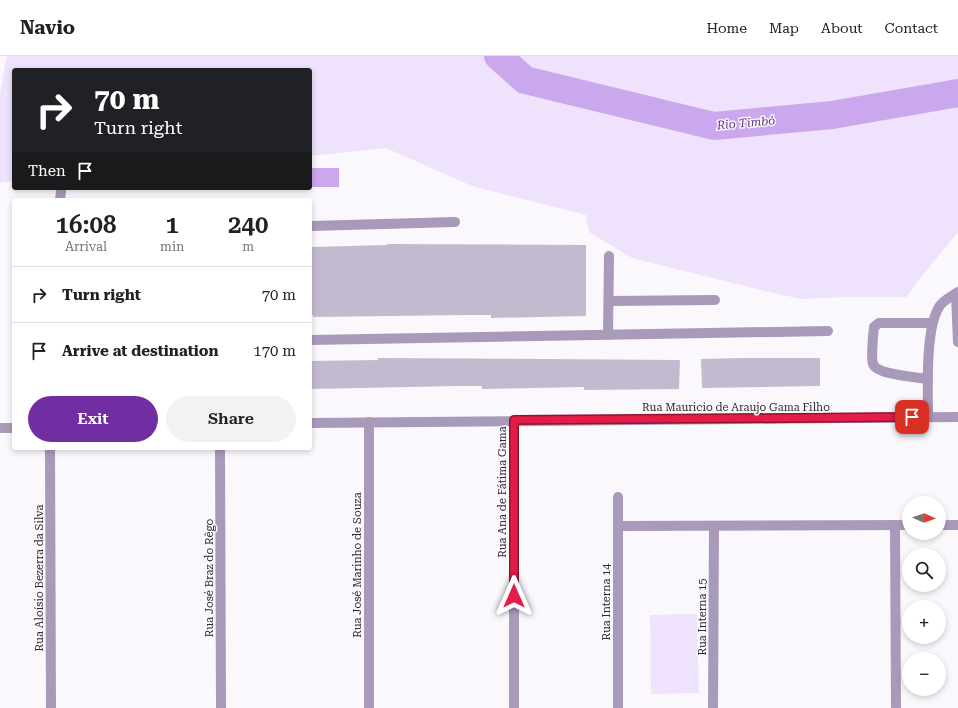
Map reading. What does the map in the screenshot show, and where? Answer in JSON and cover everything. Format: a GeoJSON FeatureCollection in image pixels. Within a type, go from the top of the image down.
{"type":"FeatureCollection","features":[{"type":"Feature","properties":{"kind":"street"},"geometry":{"type":"LineString","coordinates":[[312,226],[455,222]]}},
{"type":"Feature","properties":{"kind":"street"},"geometry":{"type":"LineString","coordinates":[[608,334],[609,256]]}},
{"type":"Feature","properties":{"kind":"street"},"geometry":{"type":"LineString","coordinates":[[928,417],[928,379],[931,323],[939,306],[957,293]]}},
{"type":"Feature","properties":{"kind":"street"},"geometry":{"type":"LineString","coordinates":[[957,293],[958,342]]}},
{"type":"Feature","properties":{"kind":"street"},"geometry":{"type":"LineString","coordinates":[[609,300],[715,300]]}},
{"type":"Feature","properties":{"kind":"street"},"geometry":{"type":"LineString","coordinates":[[928,379],[886,373],[877,370],[872,364],[874,327],[879,323],[931,323]]}},
{"type":"Feature","properties":{"kind":"street"},"geometry":{"type":"LineString","coordinates":[[312,340],[828,331]]}},
{"type":"Feature","properties":{"kind":"street","name":"Rua Mauricio de Araujo Gama Filho"},"geometry":{"type":"LineString","coordinates":[[312,423],[958,417]]}},
{"type":"Feature","properties":{"kind":"street","name":"Rua Ana de Fátima Gama"},"geometry":{"type":"LineString","coordinates":[[514,420],[514,708]]}},
{"type":"Feature","properties":{"kind":"street","name":"Rua José Marinho de Souza"},"geometry":{"type":"LineString","coordinates":[[368,422],[369,708]]}},
{"type":"Feature","properties":{"kind":"street"},"geometry":{"type":"LineString","coordinates":[[0,428],[12,428]]}},
{"type":"Feature","properties":{"kind":"street","name":"Rua Aloísio Bezerra da Silva"},"geometry":{"type":"LineString","coordinates":[[50,450],[51,708]]}},
{"type":"Feature","properties":{"kind":"street","name":"Rua José Braz do Rêgo"},"geometry":{"type":"LineString","coordinates":[[220,450],[221,708]]}},
{"type":"Feature","properties":{"kind":"street","name":"Rua Interna 14"},"geometry":{"type":"LineString","coordinates":[[618,497],[618,708]]}},
{"type":"Feature","properties":{"kind":"street"},"geometry":{"type":"LineString","coordinates":[[895,525],[896,708]]}},
{"type":"Feature","properties":{"kind":"street"},"geometry":{"type":"LineString","coordinates":[[618,526],[902,525]]}},
{"type":"Feature","properties":{"kind":"street"},"geometry":{"type":"LineString","coordinates":[[946,525],[958,525]]}},
{"type":"Feature","properties":{"kind":"street","name":"Rua Interna 15"},"geometry":{"type":"LineString","coordinates":[[714,526],[714,708]]}},
{"type":"Feature","properties":{"kind":"shaded area"},"geometry":{"type":"Polygon","coordinates":[[[7,56],[958,56],[958,232],[917,282],[907,297],[802,299],[632,258],[589,232],[586,215],[472,186],[386,148],[312,156],[312,68],[12,68],[12,181],[0,182],[0,94],[7,56]]]}},
{"type":"Feature","properties":{"kind":"shaded area"},"geometry":{"type":"Polygon","coordinates":[[[312,168],[339,168],[339,187],[312,187],[312,168]]]}},
{"type":"Feature","properties":{"kind":"shaded area"},"geometry":{"type":"Polygon","coordinates":[[[697,614],[699,693],[651,694],[650,615],[697,614]]]}},
{"type":"Feature","properties":{"kind":"building"},"geometry":{"type":"Polygon","coordinates":[[[387,245],[586,245],[586,316],[491,318],[491,315],[313,317],[312,247],[387,245]]]}},
{"type":"Feature","properties":{"kind":"building"},"geometry":{"type":"Polygon","coordinates":[[[378,358],[680,360],[679,389],[584,390],[584,387],[482,389],[482,386],[312,389],[312,361],[378,360],[378,358]]]}},
{"type":"Feature","properties":{"kind":"building"},"geometry":{"type":"Polygon","coordinates":[[[820,358],[820,386],[702,388],[701,359],[820,358]]]}},
{"type":"Feature","properties":{"kind":"waterway","name":"Rio Timbó"},"geometry":{"type":"LineString","coordinates":[[498,56],[525,80],[714,126],[832,115],[958,93]]}},
{"type":"Feature","properties":{"kind":"route"},"geometry":{"type":"LineString","coordinates":[[514,596],[514,420],[912,417]]}}]}
